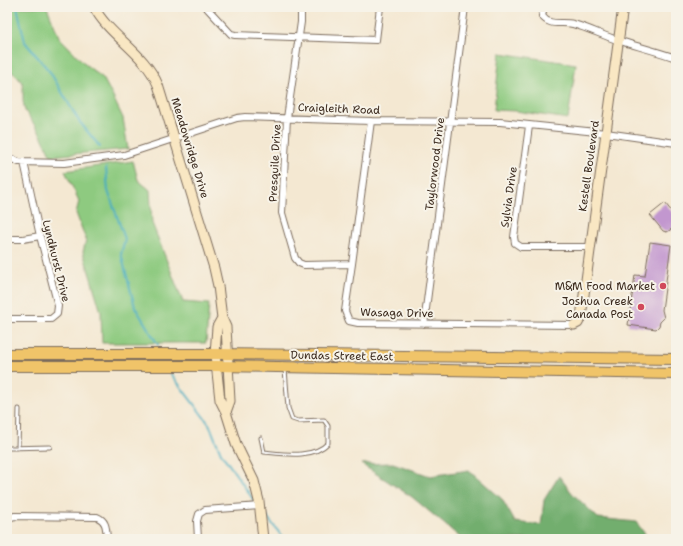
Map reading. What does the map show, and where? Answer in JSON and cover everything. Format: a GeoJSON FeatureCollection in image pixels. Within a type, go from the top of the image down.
{"type":"FeatureCollection","features":[{"type":"Feature","properties":{"kind":"main road","name":"Dundas Street East"},"geometry":{"type":"LineString","coordinates":[[7,354],[227,354],[676,359]]}},
{"type":"Feature","properties":{"kind":"main road","name":"Dundas Street East"},"geometry":{"type":"LineString","coordinates":[[7,366],[228,366],[676,374]]}},
{"type":"Feature","properties":{"kind":"street","name":"Meadowridge Drive"},"geometry":{"type":"LineString","coordinates":[[94,7],[104,21],[146,64],[158,84],[214,268],[218,286],[222,318],[226,327],[230,401],[226,412]]}},
{"type":"Feature","properties":{"kind":"street"},"geometry":{"type":"LineString","coordinates":[[206,7],[231,34],[235,35],[298,36],[376,40],[380,7]]}},
{"type":"Feature","properties":{"kind":"street","name":"Presquile Drive"},"geometry":{"type":"LineString","coordinates":[[301,7],[287,118],[282,216],[296,260],[304,265],[352,264]]}},
{"type":"Feature","properties":{"kind":"street","name":"Taylorwood Drive"},"geometry":{"type":"LineString","coordinates":[[424,324],[465,7]]}},
{"type":"Feature","properties":{"kind":"street"},"geometry":{"type":"LineString","coordinates":[[544,7],[542,16],[547,22],[564,22],[574,24],[618,40],[676,58]]}},
{"type":"Feature","properties":{"kind":"street","name":"Kestell Boulevard"},"geometry":{"type":"LineString","coordinates":[[574,325],[578,323],[581,317],[618,40],[624,7]]}},
{"type":"Feature","properties":{"kind":"street","name":"Craigleith Road"},"geometry":{"type":"LineString","coordinates":[[7,156],[10,159],[24,162],[64,163],[124,155],[237,118],[245,117],[371,121],[500,122],[606,133],[676,143]]}},
{"type":"Feature","properties":{"kind":"street","name":"Wasaga Drive"},"geometry":{"type":"LineString","coordinates":[[371,121],[345,311],[349,321],[358,323],[574,325]]}},
{"type":"Feature","properties":{"kind":"street","name":"Sylvia Drive"},"geometry":{"type":"LineString","coordinates":[[529,126],[514,237],[515,243],[521,247],[591,247]]}},
{"type":"Feature","properties":{"kind":"street","name":"Lyndhurst Drive"},"geometry":{"type":"LineString","coordinates":[[7,319],[51,319],[57,314],[58,306],[40,236],[24,162]]}},
{"type":"Feature","properties":{"kind":"street"},"geometry":{"type":"LineString","coordinates":[[7,239],[22,239],[40,236]]}},
{"type":"Feature","properties":{"kind":"street","name":"Meadowridge Drive"},"geometry":{"type":"LineString","coordinates":[[222,318],[217,327],[215,354],[220,400],[226,412],[236,444],[254,481],[260,506],[262,539]]}},
{"type":"Feature","properties":{"kind":"street"},"geometry":{"type":"LineString","coordinates":[[198,539],[197,521],[199,514],[205,510],[260,506]]}},
{"type":"Feature","properties":{"kind":"street"},"geometry":{"type":"LineString","coordinates":[[7,518],[16,516],[97,517],[105,524],[107,539]]}},
{"type":"Feature","properties":{"kind":"lane"},"geometry":{"type":"LineString","coordinates":[[261,438],[264,452],[284,454],[304,454],[314,452],[321,449],[328,443],[328,426],[324,420],[298,421],[292,419],[288,408],[285,367]]}},
{"type":"Feature","properties":{"kind":"lane"},"geometry":{"type":"LineString","coordinates":[[18,448],[19,409]]}},
{"type":"Feature","properties":{"kind":"lane"},"geometry":{"type":"LineString","coordinates":[[7,448],[50,447]]}},
{"type":"Feature","properties":{"kind":"green space"},"geometry":{"type":"Polygon","coordinates":[[[7,7],[47,7],[59,37],[86,65],[103,78],[123,118],[128,149],[51,156],[40,133],[25,111],[23,101],[23,84],[16,75],[7,69],[7,7]]]}},
{"type":"Feature","properties":{"kind":"green space"},"geometry":{"type":"Polygon","coordinates":[[[500,53],[576,64],[568,119],[516,111],[494,110],[500,53]]]}},
{"type":"Feature","properties":{"kind":"green space"},"geometry":{"type":"Polygon","coordinates":[[[133,161],[138,180],[150,190],[152,223],[183,302],[209,304],[206,343],[102,343],[101,312],[83,252],[86,240],[76,213],[79,201],[65,171],[133,161]]]}},
{"type":"Feature","properties":{"kind":"green space"},"geometry":{"type":"Polygon","coordinates":[[[393,463],[430,476],[469,470],[502,499],[515,522],[541,525],[544,500],[559,476],[572,493],[598,518],[636,522],[649,539],[462,539],[412,497],[361,464],[393,463]]]}},
{"type":"Feature","properties":{"kind":"building"},"geometry":{"type":"Polygon","coordinates":[[[665,203],[676,217],[676,226],[667,232],[663,231],[650,215],[665,203]]]}},
{"type":"Feature","properties":{"kind":"building"},"geometry":{"type":"Polygon","coordinates":[[[650,242],[671,245],[662,310],[664,318],[656,329],[628,325],[635,275],[645,276],[650,242]]]}},
{"type":"Feature","properties":{"kind":"waterway"},"geometry":{"type":"LineString","coordinates":[[17,7],[25,42],[50,72],[79,121],[100,147]]}},
{"type":"Feature","properties":{"kind":"waterway"},"geometry":{"type":"LineString","coordinates":[[106,168],[108,191],[125,239],[121,254],[135,307],[158,345]]}},
{"type":"Feature","properties":{"kind":"waterway"},"geometry":{"type":"LineString","coordinates":[[171,374],[209,424],[221,453],[255,502]]}},
{"type":"Feature","properties":{"kind":"waterway"},"geometry":{"type":"LineString","coordinates":[[264,513],[284,539]]}},
{"type":"Feature","properties":{"kind":"place","name":"M&M Food Market"},"geometry":{"type":"Point","coordinates":[663,286]}},
{"type":"Feature","properties":{"kind":"place","name":"Joshua Creek Canada Post"},"geometry":{"type":"Point","coordinates":[641,307]}}]}
